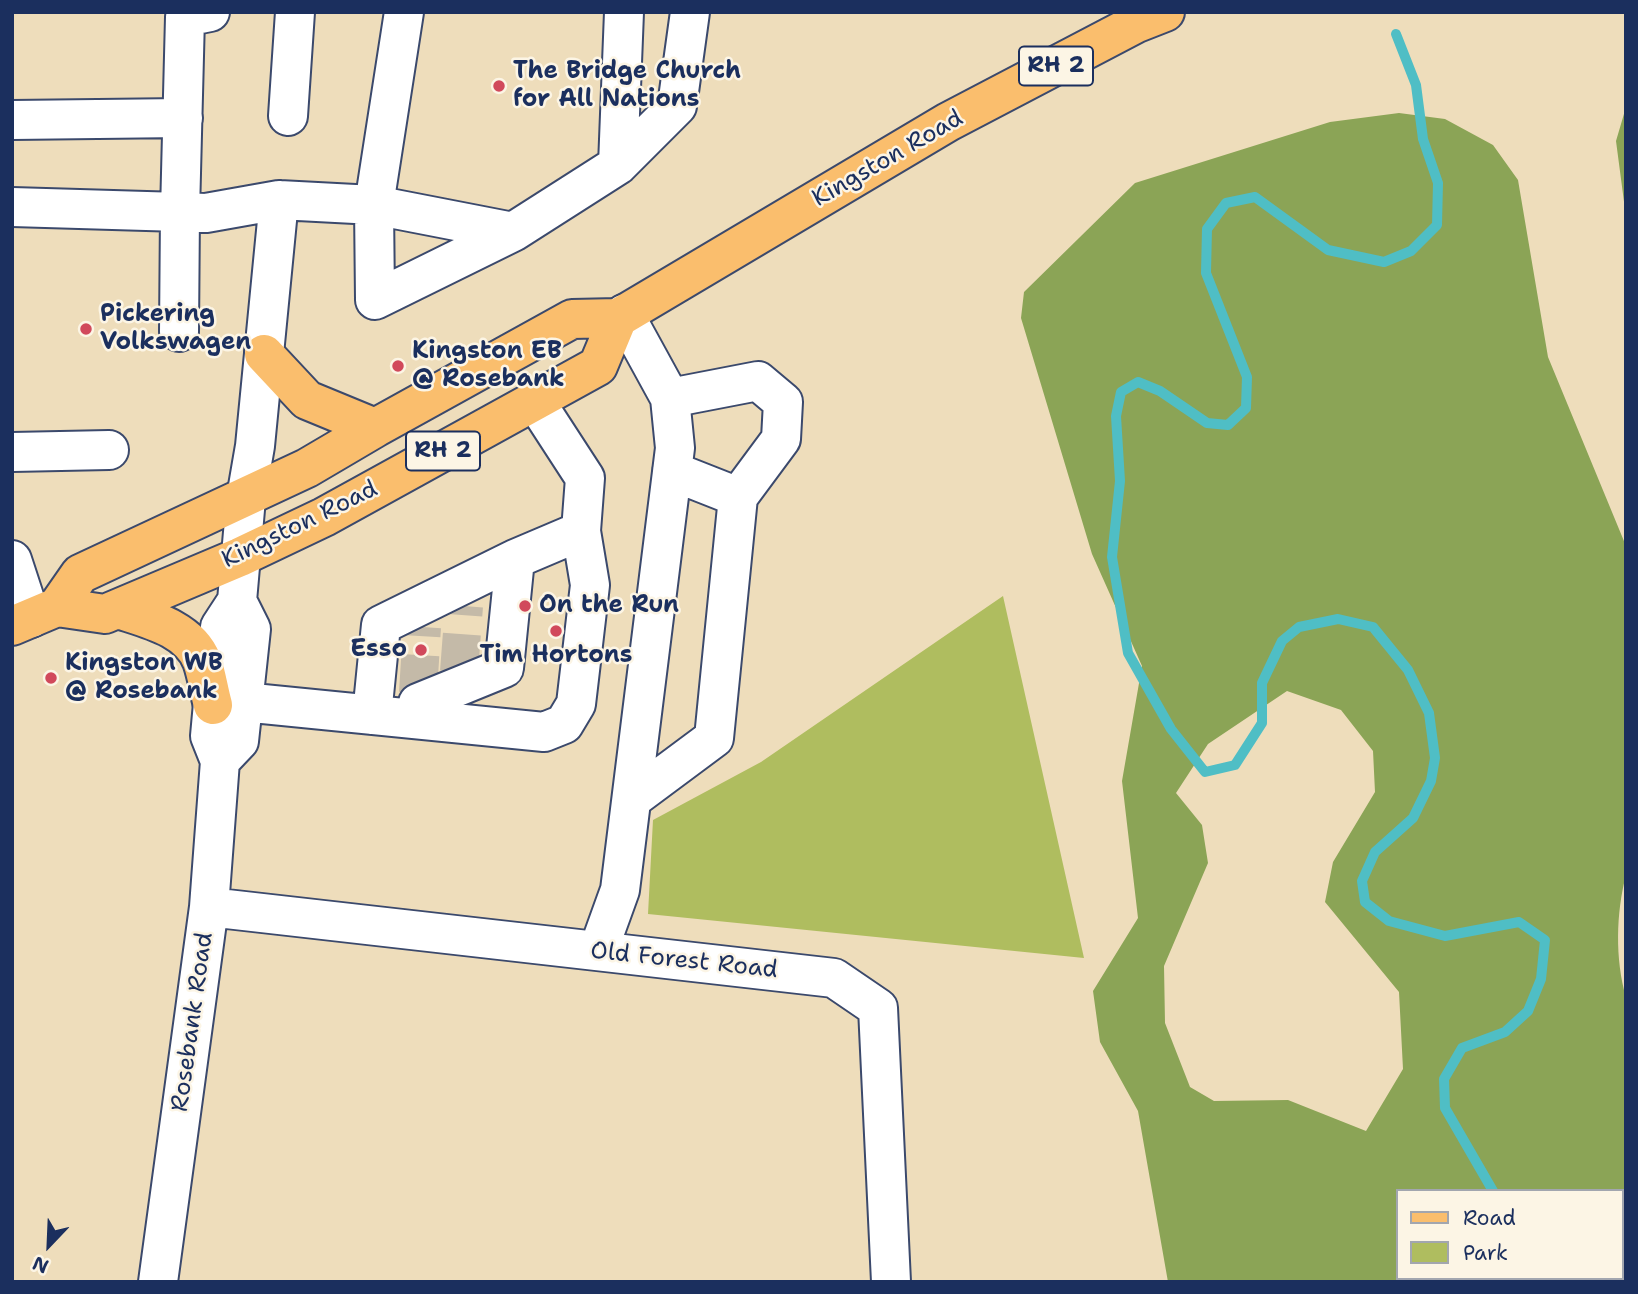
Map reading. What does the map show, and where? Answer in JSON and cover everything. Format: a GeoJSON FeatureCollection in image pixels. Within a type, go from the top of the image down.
{"type":"FeatureCollection","features":[{"type":"Feature","properties":{"kind":"main road","name":"Kingston Road"},"geometry":{"type":"LineString","coordinates":[[33,617],[80,574],[307,468],[572,319],[621,316],[948,122],[1137,23],[1165,12]]}},
{"type":"Feature","properties":{"kind":"main road","name":"Kingston Road"},"geometry":{"type":"LineString","coordinates":[[33,617],[105,614],[240,557],[324,517],[598,366],[621,316]]}},
{"type":"Feature","properties":{"kind":"main road"},"geometry":{"type":"LineString","coordinates":[[264,354],[307,400],[375,428]]}},
{"type":"Feature","properties":{"kind":"main road"},"geometry":{"type":"LineString","coordinates":[[118,609],[177,632],[194,647],[228,704]]}},
{"type":"Feature","properties":{"kind":"street"},"geometry":{"type":"LineString","coordinates":[[179,332],[185,17],[210,12]]}},
{"type":"Feature","properties":{"kind":"street"},"geometry":{"type":"LineString","coordinates":[[288,116],[295,12]]}},
{"type":"Feature","properties":{"kind":"street"},"geometry":{"type":"LineString","coordinates":[[404,12],[374,205],[374,300],[513,232],[618,165],[677,106],[690,12]]}},
{"type":"Feature","properties":{"kind":"street"},"geometry":{"type":"LineString","coordinates":[[618,165],[624,12]]}},
{"type":"Feature","properties":{"kind":"street"},"geometry":{"type":"LineString","coordinates":[[12,120],[183,118]]}},
{"type":"Feature","properties":{"kind":"street"},"geometry":{"type":"LineString","coordinates":[[12,207],[206,213],[279,200],[374,205],[513,232]]}},
{"type":"Feature","properties":{"kind":"street","name":"Rosebank Road"},"geometry":{"type":"LineString","coordinates":[[158,1282],[209,907],[220,761],[210,736],[228,704],[220,627],[236,601],[246,498],[255,446],[279,200]]}},
{"type":"Feature","properties":{"kind":"street"},"geometry":{"type":"LineString","coordinates":[[598,951],[620,890],[675,448],[670,398],[621,316]]}},
{"type":"Feature","properties":{"kind":"street"},"geometry":{"type":"LineString","coordinates":[[632,799],[714,738],[738,496],[781,439],[783,402],[758,381],[670,398]]}},
{"type":"Feature","properties":{"kind":"street"},"geometry":{"type":"LineString","coordinates":[[228,704],[372,715],[420,709],[544,732],[564,724],[576,704],[590,585],[581,531],[584,478],[535,401]]}},
{"type":"Feature","properties":{"kind":"street"},"geometry":{"type":"LineString","coordinates":[[12,452],[109,450]]}},
{"type":"Feature","properties":{"kind":"street"},"geometry":{"type":"LineString","coordinates":[[672,471],[738,496]]}},
{"type":"Feature","properties":{"kind":"street"},"geometry":{"type":"LineString","coordinates":[[372,715],[381,625],[423,616],[464,595],[515,559],[581,531]]}},
{"type":"Feature","properties":{"kind":"street"},"geometry":{"type":"LineString","coordinates":[[420,709],[458,680],[504,668],[515,559]]}},
{"type":"Feature","properties":{"kind":"street"},"geometry":{"type":"LineString","coordinates":[[12,560],[33,617]]}},
{"type":"Feature","properties":{"kind":"street","name":"Old Forest Road"},"geometry":{"type":"LineString","coordinates":[[209,907],[834,978],[878,1008],[891,1282]]}},
{"type":"Feature","properties":{"kind":"green space"},"geometry":{"type":"Polygon","coordinates":[[[1626,107],[1626,217],[1616,141],[1626,107]]]}},
{"type":"Feature","properties":{"kind":"green space"},"geometry":{"type":"Polygon","coordinates":[[[1399,113],[1445,119],[1493,145],[1518,180],[1548,357],[1626,546],[1626,875],[1618,936],[1626,997],[1626,1282],[1168,1282],[1138,1111],[1100,1042],[1093,991],[1138,918],[1122,781],[1142,666],[1092,554],[1021,318],[1024,292],[1135,183],[1330,122],[1399,113]],[[1287,691],[1208,744],[1176,793],[1202,825],[1208,863],[1164,966],[1165,1023],[1190,1087],[1214,1101],[1288,1100],[1366,1131],[1403,1069],[1399,992],[1325,902],[1333,862],[1375,792],[1373,751],[1341,710],[1287,691]]]}},
{"type":"Feature","properties":{"kind":"green space"},"geometry":{"type":"Polygon","coordinates":[[[1003,596],[1084,958],[648,914],[653,820],[761,762],[1003,596]]]}},
{"type":"Feature","properties":{"kind":"waterway"},"geometry":{"type":"LineString","coordinates":[[1396,34],[1416,85],[1423,139],[1438,183],[1437,225],[1411,251],[1384,262],[1328,250],[1255,197],[1226,203],[1207,229],[1206,273],[1247,377],[1246,408],[1228,425],[1207,423],[1160,391],[1138,382],[1121,392],[1116,416],[1120,481],[1112,557],[1128,653],[1171,729],[1205,772],[1235,765],[1262,723],[1262,683],[1282,641],[1299,627],[1338,619],[1373,627],[1408,670],[1429,713],[1435,758],[1431,781],[1413,818],[1375,852],[1362,881],[1365,902],[1389,921],[1445,936],[1519,922],[1545,940],[1541,979],[1528,1011],[1505,1032],[1462,1048],[1444,1079],[1445,1108],[1492,1189]]}},
{"type":"Feature","properties":{"kind":"tunnel"},"geometry":{"type":"LineString","coordinates":[[459,672],[464,606]]}},
{"type":"Feature","properties":{"kind":"tunnel"},"geometry":{"type":"LineString","coordinates":[[418,693],[422,627]]}},
{"type":"Feature","properties":{"kind":"place","name":"The Bridge Church for All Nations"},"geometry":{"type":"Point","coordinates":[499,86]}},
{"type":"Feature","properties":{"kind":"place","name":"Pickering Volkswagen"},"geometry":{"type":"Point","coordinates":[86,329]}},
{"type":"Feature","properties":{"kind":"place","name":"Kingston EB @ Rosebank"},"geometry":{"type":"Point","coordinates":[398,366]}},
{"type":"Feature","properties":{"kind":"place","name":"On the Run"},"geometry":{"type":"Point","coordinates":[525,606]}},
{"type":"Feature","properties":{"kind":"place","name":"Tim Hortons"},"geometry":{"type":"Point","coordinates":[556,631]}},
{"type":"Feature","properties":{"kind":"place","name":"Esso"},"geometry":{"type":"Point","coordinates":[421,650]}},
{"type":"Feature","properties":{"kind":"place","name":"Kingston WB @ Rosebank"},"geometry":{"type":"Point","coordinates":[51,678]}}]}
